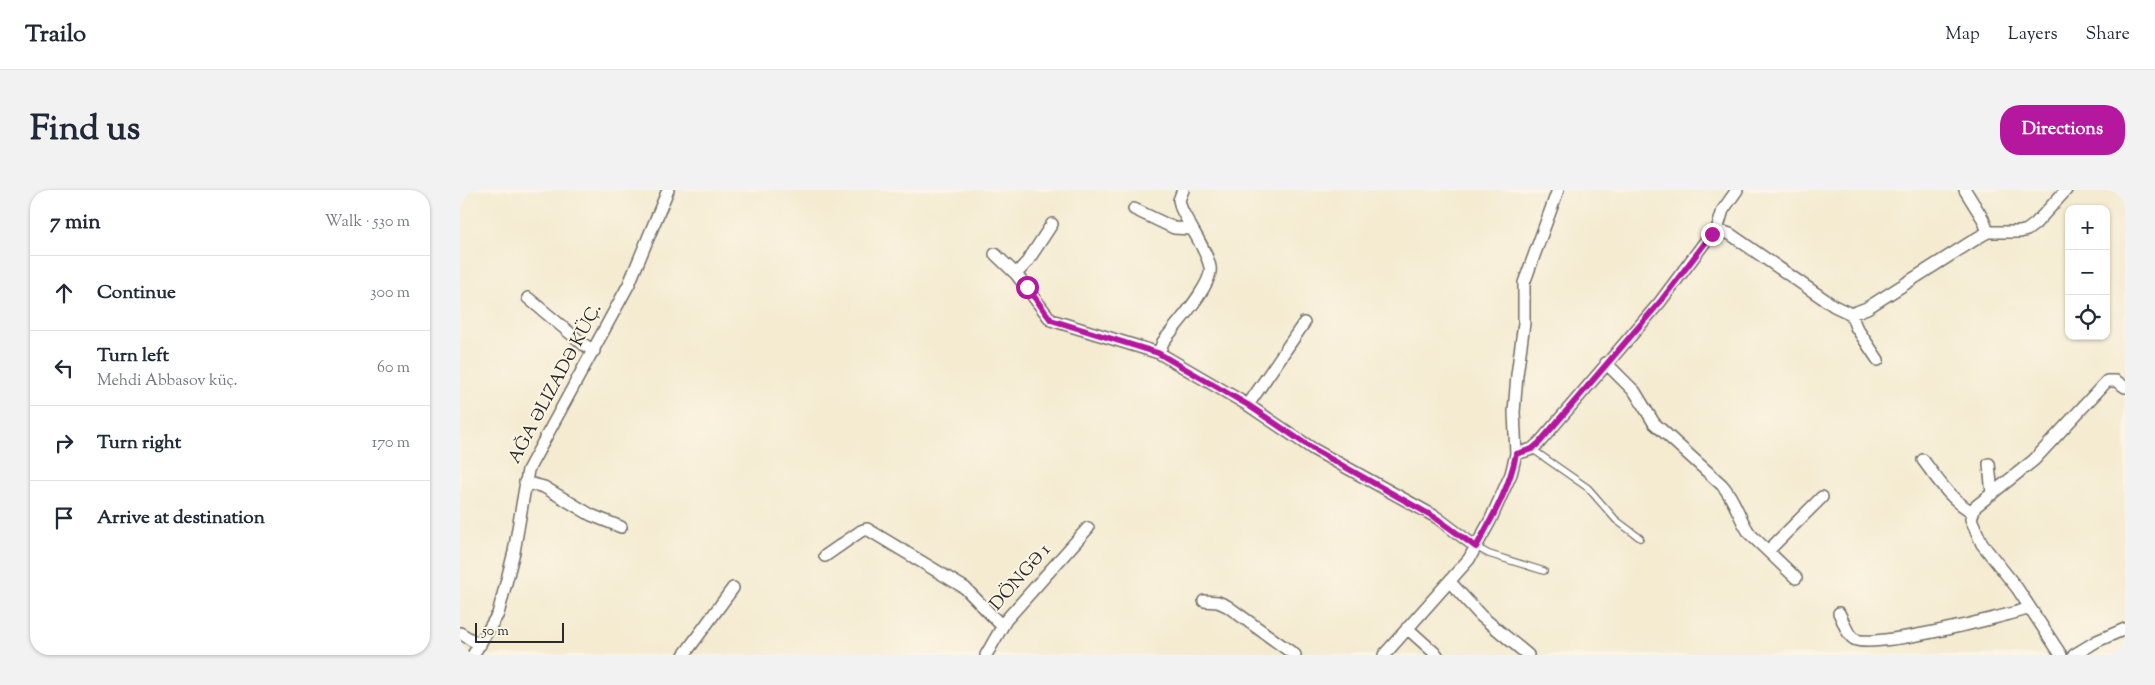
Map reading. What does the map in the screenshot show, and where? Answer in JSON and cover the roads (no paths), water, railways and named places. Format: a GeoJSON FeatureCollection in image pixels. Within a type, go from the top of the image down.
{"type":"FeatureCollection","features":[{"type":"Feature","properties":{"kind":"street","name":"AĞA ƏLIZADƏ KÜÇ."},"geometry":{"type":"LineString","coordinates":[[476,652],[498,614],[514,552],[525,482],[532,462],[594,351],[640,260],[668,190]]}},
{"type":"Feature","properties":{"kind":"street"},"geometry":{"type":"LineString","coordinates":[[1158,353],[1163,342],[1207,284],[1211,270],[1179,200],[1184,190]]}},
{"type":"Feature","properties":{"kind":"street"},"geometry":{"type":"LineString","coordinates":[[1384,655],[1450,582],[1476,547],[1501,500],[1511,474],[1516,454],[1514,412],[1524,323],[1524,283],[1558,190]]}},
{"type":"Feature","properties":{"kind":"street"},"geometry":{"type":"LineString","coordinates":[[1516,454],[1532,449],[1660,302],[1708,238],[1717,230],[1723,210],[1736,190]]}},
{"type":"Feature","properties":{"kind":"street"},"geometry":{"type":"LineString","coordinates":[[1966,190],[1983,219],[1988,232]]}},
{"type":"Feature","properties":{"kind":"street"},"geometry":{"type":"LineString","coordinates":[[1851,314],[1867,308],[1988,232],[2020,232],[2027,230],[2035,224],[2066,190]]}},
{"type":"Feature","properties":{"kind":"street"},"geometry":{"type":"LineString","coordinates":[[1134,209],[1174,228],[1191,229]]}},
{"type":"Feature","properties":{"kind":"street"},"geometry":{"type":"LineString","coordinates":[[1016,274],[1052,224]]}},
{"type":"Feature","properties":{"kind":"street"},"geometry":{"type":"LineString","coordinates":[[1717,230],[1730,234],[1834,306],[1851,314],[1856,327],[1878,360]]}},
{"type":"Feature","properties":{"kind":"street"},"geometry":{"type":"LineString","coordinates":[[995,254],[1016,274],[1051,320],[1158,353],[1248,405],[1313,449],[1436,518],[1476,547]]}},
{"type":"Feature","properties":{"kind":"street"},"geometry":{"type":"LineString","coordinates":[[528,298],[594,351]]}},
{"type":"Feature","properties":{"kind":"street"},"geometry":{"type":"LineString","coordinates":[[1248,405],[1304,323]]}},
{"type":"Feature","properties":{"kind":"street"},"geometry":{"type":"LineString","coordinates":[[1606,363],[1635,392],[1654,423],[1728,490],[1744,526],[1796,578]]}},
{"type":"Feature","properties":{"kind":"street"},"geometry":{"type":"LineString","coordinates":[[2061,655],[2030,608],[1982,544],[1972,519],[1972,512],[2034,460],[2107,381],[2116,381],[2125,388]]}},
{"type":"Feature","properties":{"kind":"street"},"geometry":{"type":"LineString","coordinates":[[1923,460],[1946,491],[1963,507],[1972,512]]}},
{"type":"Feature","properties":{"kind":"street"},"geometry":{"type":"LineString","coordinates":[[1989,464],[1992,494]]}},
{"type":"Feature","properties":{"kind":"street"},"geometry":{"type":"LineString","coordinates":[[525,482],[544,487],[591,515],[621,527]]}},
{"type":"Feature","properties":{"kind":"street"},"geometry":{"type":"LineString","coordinates":[[1768,552],[1822,497]]}},
{"type":"Feature","properties":{"kind":"street","name":"DÖNGƏ 1"},"geometry":{"type":"LineString","coordinates":[[986,655],[1002,626],[1088,528]]}},
{"type":"Feature","properties":{"kind":"street"},"geometry":{"type":"LineString","coordinates":[[825,556],[861,530],[867,529],[965,588],[1002,626]]}},
{"type":"Feature","properties":{"kind":"street"},"geometry":{"type":"LineString","coordinates":[[1450,582],[1481,616],[1528,655]]}},
{"type":"Feature","properties":{"kind":"street"},"geometry":{"type":"LineString","coordinates":[[684,655],[733,588]]}},
{"type":"Feature","properties":{"kind":"street"},"geometry":{"type":"LineString","coordinates":[[1204,601],[1218,602],[1227,606],[1295,655]]}},
{"type":"Feature","properties":{"kind":"street"},"geometry":{"type":"LineString","coordinates":[[1839,613],[1852,637],[1856,640],[1869,641],[1901,637],[1984,621],[2030,608]]}},
{"type":"Feature","properties":{"kind":"street"},"geometry":{"type":"LineString","coordinates":[[1407,628],[1437,655]]}},
{"type":"Feature","properties":{"kind":"street"},"geometry":{"type":"LineString","coordinates":[[2080,653],[2125,629]]}},
{"type":"Feature","properties":{"kind":"street"},"geometry":{"type":"LineString","coordinates":[[460,633],[476,652]]}},
{"type":"Feature","properties":{"kind":"lane"},"geometry":{"type":"LineString","coordinates":[[1532,449],[1588,488],[1616,520],[1640,538]]}},
{"type":"Feature","properties":{"kind":"lane"},"geometry":{"type":"LineString","coordinates":[[1476,547],[1489,554],[1544,571]]}}]}
